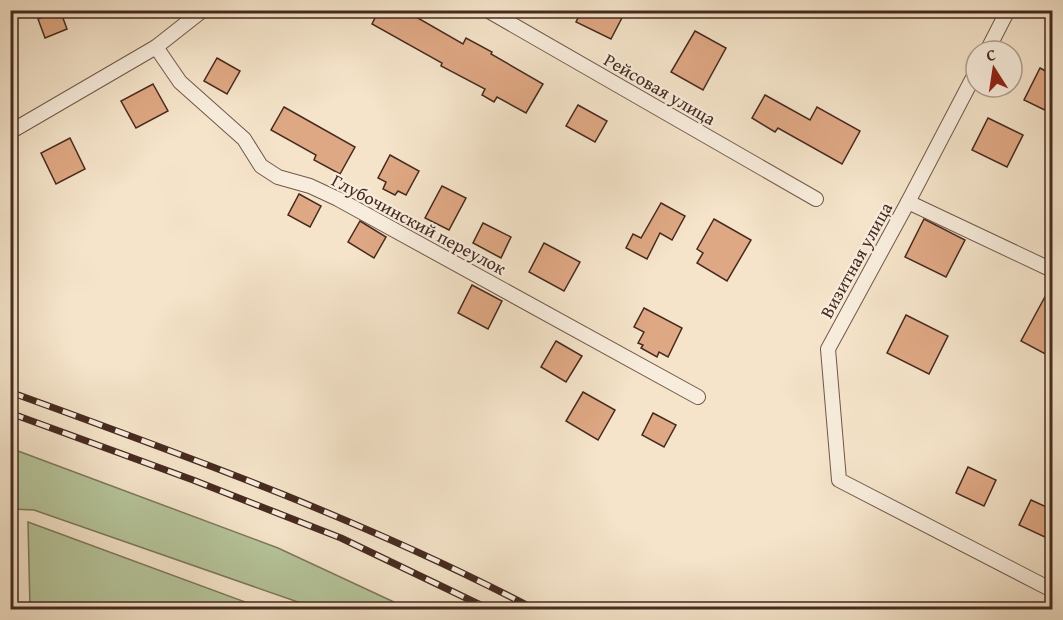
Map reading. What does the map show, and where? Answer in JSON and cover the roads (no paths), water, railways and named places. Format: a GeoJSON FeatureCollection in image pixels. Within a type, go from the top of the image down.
{"type":"FeatureCollection","features":[{"type":"Feature","properties":{"kind":"street"},"geometry":{"type":"LineString","coordinates":[[10,132],[156,47],[203,10]]}},
{"type":"Feature","properties":{"kind":"street","name":"Рейсовая улица"},"geometry":{"type":"LineString","coordinates":[[487,10],[816,199]]}},
{"type":"Feature","properties":{"kind":"street"},"geometry":{"type":"LineString","coordinates":[[993,39],[1008,11]]}},
{"type":"Feature","properties":{"kind":"street","name":"Глубочинский переулок"},"geometry":{"type":"LineString","coordinates":[[156,47],[180,82],[244,139],[261,166],[278,177],[310,186],[338,199],[698,397]]}},
{"type":"Feature","properties":{"kind":"street","name":"Визитная улица"},"geometry":{"type":"LineString","coordinates":[[964,95],[909,202],[828,348],[839,480],[1053,590]]}},
{"type":"Feature","properties":{"kind":"street"},"geometry":{"type":"LineString","coordinates":[[909,202],[1053,270]]}},
{"type":"Feature","properties":{"kind":"railway"},"geometry":{"type":"LineString","coordinates":[[10,392],[277,492],[408,548],[536,610]]}},
{"type":"Feature","properties":{"kind":"railway"},"geometry":{"type":"LineString","coordinates":[[10,413],[193,480],[341,538],[491,610]]}}]}
